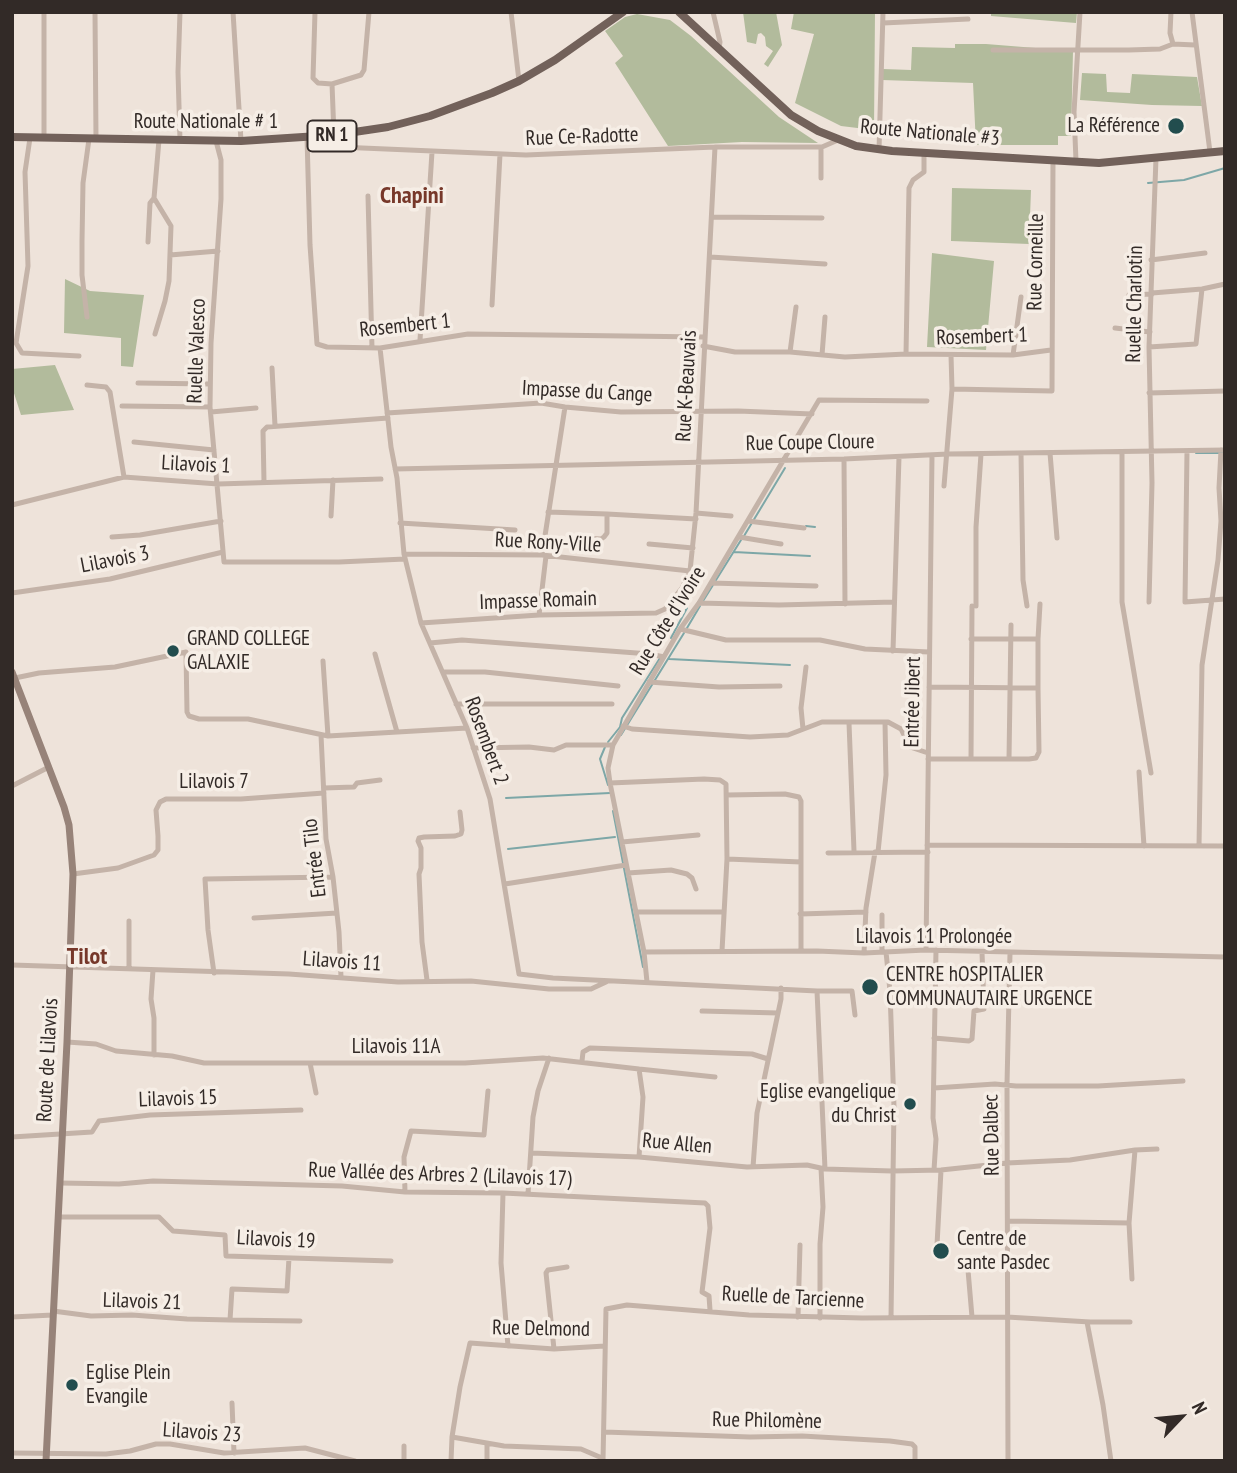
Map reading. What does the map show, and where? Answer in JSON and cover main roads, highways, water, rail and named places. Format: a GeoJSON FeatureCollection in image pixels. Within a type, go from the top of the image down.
{"type":"FeatureCollection","features":[{"type":"Feature","properties":{"kind":"main road","name":"Route Nationale # 1"},"geometry":{"type":"LineString","coordinates":[[12,137],[241,141],[334,135],[388,127],[430,116],[519,80],[555,60],[623,12]]}},
{"type":"Feature","properties":{"kind":"main road","name":"Route Nationale #3"},"geometry":{"type":"LineString","coordinates":[[679,12],[791,115],[804,125],[838,141],[879,150],[1107,162],[1225,151]]}},
{"type":"Feature","properties":{"kind":"main road","name":"Route de Lilavois"},"geometry":{"type":"LineString","coordinates":[[14,679],[69,825],[73,874],[71,966],[46,1457]]}},
{"type":"Feature","properties":{"kind":"waterway"},"geometry":{"type":"LineString","coordinates":[[1148,183],[1184,180],[1225,168]]}},
{"type":"Feature","properties":{"kind":"waterway"},"geometry":{"type":"LineString","coordinates":[[1196,453],[1225,453]]}},
{"type":"Feature","properties":{"kind":"waterway"},"geometry":{"type":"LineString","coordinates":[[744,536],[785,468]]}},
{"type":"Feature","properties":{"kind":"waterway"},"geometry":{"type":"LineString","coordinates":[[806,526],[815,527]]}},
{"type":"Feature","properties":{"kind":"waterway"},"geometry":{"type":"LineString","coordinates":[[716,580],[741,540]]}},
{"type":"Feature","properties":{"kind":"waterway"},"geometry":{"type":"LineString","coordinates":[[734,552],[810,556]]}},
{"type":"Feature","properties":{"kind":"waterway"},"geometry":{"type":"LineString","coordinates":[[703,601],[713,585]]}},
{"type":"Feature","properties":{"kind":"waterway"},"geometry":{"type":"LineString","coordinates":[[687,628],[700,606]]}},
{"type":"Feature","properties":{"kind":"waterway"},"geometry":{"type":"LineString","coordinates":[[671,638],[687,608]]}},
{"type":"Feature","properties":{"kind":"waterway"},"geometry":{"type":"LineString","coordinates":[[621,735],[684,633]]}},
{"type":"Feature","properties":{"kind":"waterway"},"geometry":{"type":"LineString","coordinates":[[608,742],[620,727],[622,718],[660,658]]}},
{"type":"Feature","properties":{"kind":"waterway"},"geometry":{"type":"LineString","coordinates":[[669,659],[790,665]]}},
{"type":"Feature","properties":{"kind":"waterway"},"geometry":{"type":"LineString","coordinates":[[605,747],[600,759],[608,785]]}},
{"type":"Feature","properties":{"kind":"waterway"},"geometry":{"type":"LineString","coordinates":[[506,798],[610,793]]}},
{"type":"Feature","properties":{"kind":"waterway"},"geometry":{"type":"LineString","coordinates":[[613,811],[643,967]]}},
{"type":"Feature","properties":{"kind":"waterway"},"geometry":{"type":"LineString","coordinates":[[508,849],[615,837]]}},
{"type":"Feature","properties":{"kind":"place","name":"La Référence"},"geometry":{"type":"Point","coordinates":[1176,126]}},
{"type":"Feature","properties":{"kind":"place","name":"GRAND COLLEGE GALAXIE"},"geometry":{"type":"Point","coordinates":[173,651]}},
{"type":"Feature","properties":{"kind":"place","name":"CENTRE hOSPITALIER COMMUNAUTAIRE URGENCE"},"geometry":{"type":"Point","coordinates":[870,987]}},
{"type":"Feature","properties":{"kind":"place","name":"Eglise evangelique du Christ"},"geometry":{"type":"Point","coordinates":[910,1104]}},
{"type":"Feature","properties":{"kind":"place","name":"Centre de sante Pasdec"},"geometry":{"type":"Point","coordinates":[941,1251]}},
{"type":"Feature","properties":{"kind":"place","name":"Eglise Plein Evangile"},"geometry":{"type":"Point","coordinates":[72,1385]}},
{"type":"Feature","properties":{"kind":"district","name":"Chapini"},"geometry":{"type":"Point","coordinates":[412,196]}},
{"type":"Feature","properties":{"kind":"district","name":"Tilot"},"geometry":{"type":"Point","coordinates":[87,957]}}]}
